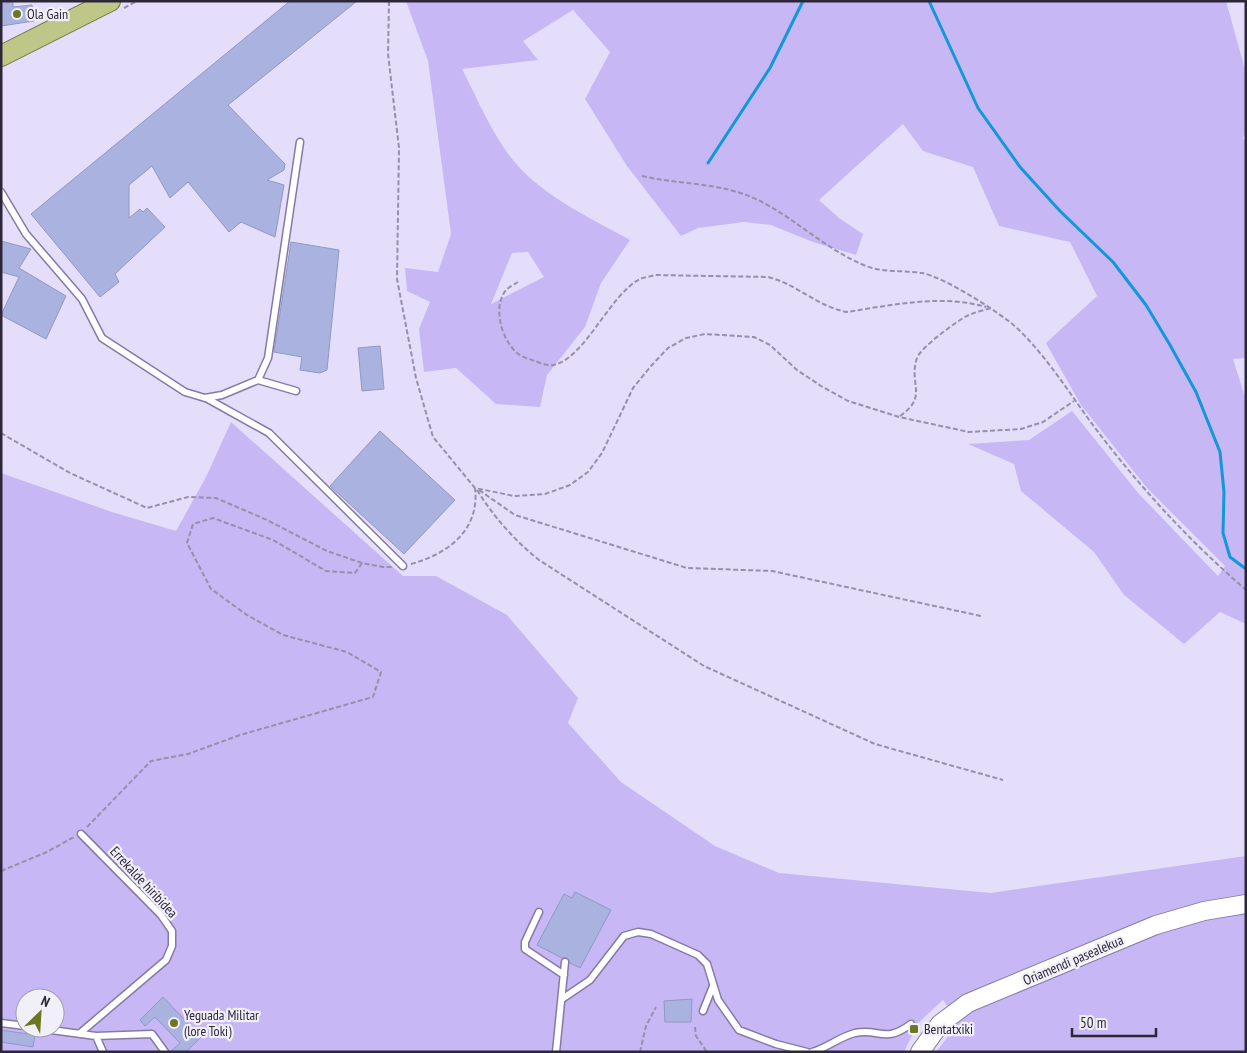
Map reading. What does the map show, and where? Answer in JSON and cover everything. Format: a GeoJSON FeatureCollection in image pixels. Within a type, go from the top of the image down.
{"type":"FeatureCollection","features":[{"type":"Feature","properties":{"kind":"main road"},"geometry":{"type":"LineString","coordinates":[[1,56],[110,1]]}},
{"type":"Feature","properties":{"kind":"main road","name":"Oriamendi pasealekua"},"geometry":{"type":"LineString","coordinates":[[920,1052],[940,1024],[968,1004],[1156,925],[1188,915],[1246,904]]}},
{"type":"Feature","properties":{"kind":"lane"},"geometry":{"type":"LineString","coordinates":[[258,380],[268,358],[300,142]]}},
{"type":"Feature","properties":{"kind":"lane"},"geometry":{"type":"LineString","coordinates":[[1,192],[26,234],[82,299],[102,338],[185,392],[205,398],[269,433],[403,566]]}},
{"type":"Feature","properties":{"kind":"lane"},"geometry":{"type":"LineString","coordinates":[[205,398],[222,395],[258,380],[296,391]]}},
{"type":"Feature","properties":{"kind":"lane","name":"Errekalde hiribidea"},"geometry":{"type":"LineString","coordinates":[[79,1034],[166,960],[172,946],[172,931],[161,915],[81,834]]}},
{"type":"Feature","properties":{"kind":"lane"},"geometry":{"type":"LineString","coordinates":[[540,912],[525,942],[525,949],[564,975]]}},
{"type":"Feature","properties":{"kind":"lane"},"geometry":{"type":"LineString","coordinates":[[562,999],[590,980],[624,936],[638,932],[650,934],[698,956],[707,964],[718,1000],[740,1030],[776,1044],[807,1052]]}},
{"type":"Feature","properties":{"kind":"lane"},"geometry":{"type":"LineString","coordinates":[[556,1052],[564,962]]}},
{"type":"Feature","properties":{"kind":"lane"},"geometry":{"type":"LineString","coordinates":[[703,1012],[713,984]]}},
{"type":"Feature","properties":{"kind":"lane"},"geometry":{"type":"LineString","coordinates":[[1,1023],[15,1025]]}},
{"type":"Feature","properties":{"kind":"lane"},"geometry":{"type":"LineString","coordinates":[[812,1052],[855,1033],[890,1036],[899,1033],[911,1024]]}},
{"type":"Feature","properties":{"kind":"lane"},"geometry":{"type":"LineString","coordinates":[[65,1032],[96,1036],[152,1034],[165,1052]]}},
{"type":"Feature","properties":{"kind":"lane"},"geometry":{"type":"LineString","coordinates":[[96,1036],[103,1052]]}},
{"type":"Feature","properties":{"kind":"path"},"geometry":{"type":"LineString","coordinates":[[389,1],[388,54],[399,148],[397,279],[416,378],[433,436],[475,488],[493,516],[515,541],[539,560],[704,666],[875,744],[1003,780]]}},
{"type":"Feature","properties":{"kind":"path"},"geometry":{"type":"LineString","coordinates":[[642,176],[736,191],[758,200],[820,240],[866,266],[923,273],[947,283],[991,308],[1017,328],[1049,362],[1074,401],[1144,491],[1203,553],[1246,590]]}},
{"type":"Feature","properties":{"kind":"path"},"geometry":{"type":"LineString","coordinates":[[518,282],[506,290],[500,303],[500,321],[507,341],[518,354],[541,363],[554,365],[568,357],[581,344],[624,290],[640,279],[655,275],[768,277],[779,280],[831,309],[846,312],[947,300],[966,301],[991,308]]}},
{"type":"Feature","properties":{"kind":"path"},"geometry":{"type":"LineString","coordinates":[[899,417],[914,405],[916,400],[916,360],[920,351],[967,315],[991,308]]}},
{"type":"Feature","properties":{"kind":"path"},"geometry":{"type":"LineString","coordinates":[[475,488],[491,493],[514,496],[545,494],[570,486],[588,472],[602,453],[633,388],[651,366],[668,348],[686,338],[705,334],[754,337],[770,345],[797,370],[848,401],[899,417],[969,432],[992,433],[1021,429],[1043,422],[1074,401]]}},
{"type":"Feature","properties":{"kind":"path"},"geometry":{"type":"LineString","coordinates":[[1,433],[70,473],[147,508],[188,497],[216,498],[268,520],[327,551],[383,568],[403,566],[432,558],[458,539],[472,521],[477,504],[475,488]]}},
{"type":"Feature","properties":{"kind":"path"},"geometry":{"type":"LineString","coordinates":[[475,488],[515,515],[687,568],[772,571],[981,616]]}},
{"type":"Feature","properties":{"kind":"path"},"geometry":{"type":"LineString","coordinates":[[1,871],[47,852],[81,834],[151,761],[188,754],[240,735],[373,697],[380,682],[381,672],[347,652],[283,635],[247,616],[211,589],[187,543],[192,524],[213,518],[273,540],[326,571],[355,573],[362,563]]}},
{"type":"Feature","properties":{"kind":"path"},"geometry":{"type":"LineString","coordinates":[[640,1052],[646,1026],[656,1007]]}},
{"type":"Feature","properties":{"kind":"path"},"geometry":{"type":"LineString","coordinates":[[695,1026],[696,1036],[707,1052]]}},
{"type":"Feature","properties":{"kind":"shaded area"},"geometry":{"type":"Polygon","coordinates":[[[406,1],[1226,1],[1246,73],[1246,132],[1243,138],[1246,143],[1246,358],[1233,359],[1246,400],[1246,624],[1220,612],[1184,644],[1124,595],[1094,552],[1021,491],[1014,464],[968,444],[1029,440],[1072,411],[1138,493],[1218,576],[1225,566],[1147,488],[1081,405],[1046,343],[1097,296],[1070,242],[999,226],[973,167],[923,151],[903,124],[819,200],[839,218],[863,234],[856,255],[813,242],[771,225],[744,222],[698,228],[681,236],[627,166],[585,99],[610,52],[573,10],[523,41],[538,60],[462,69],[493,131],[518,166],[563,202],[630,240],[601,283],[585,327],[547,375],[540,407],[496,404],[456,368],[424,372],[419,329],[430,302],[407,291],[405,268],[438,272],[451,234],[428,61],[406,1]],[[528,252],[512,253],[491,304],[544,277],[528,252]]]}},
{"type":"Feature","properties":{"kind":"shaded area"},"geometry":{"type":"Polygon","coordinates":[[[231,422],[403,576],[436,576],[507,615],[578,698],[568,723],[621,782],[715,846],[779,873],[991,893],[1246,856],[1246,1052],[936,1052],[959,1022],[943,1000],[918,1023],[904,1052],[1,1052],[1,473],[112,512],[176,531],[206,477],[231,422]]]}},
{"type":"Feature","properties":{"kind":"building","name":"Ola Gain"},"geometry":{"type":"Polygon","coordinates":[[[1,1],[13,1],[13,7],[32,5],[34,21],[1,26],[1,1]]]}},
{"type":"Feature","properties":{"kind":"building"},"geometry":{"type":"Polygon","coordinates":[[[290,1],[357,1],[228,105],[285,164],[284,170],[267,180],[284,185],[275,237],[241,222],[229,232],[188,182],[170,198],[152,166],[129,185],[129,218],[140,209],[143,212],[147,208],[165,227],[115,274],[119,282],[100,297],[31,214],[290,1]]]}},
{"type":"Feature","properties":{"kind":"building"},"geometry":{"type":"Polygon","coordinates":[[[1,241],[31,249],[19,268],[66,296],[46,339],[1,315],[19,277],[1,272],[1,241]]]}},
{"type":"Feature","properties":{"kind":"building"},"geometry":{"type":"Polygon","coordinates":[[[291,242],[339,250],[327,370],[320,373],[300,370],[302,357],[274,352],[291,242]]]}},
{"type":"Feature","properties":{"kind":"building"},"geometry":{"type":"Polygon","coordinates":[[[380,346],[384,389],[362,391],[358,348],[380,346]]]}},
{"type":"Feature","properties":{"kind":"building"},"geometry":{"type":"Polygon","coordinates":[[[380,431],[455,500],[404,554],[330,486],[380,431]]]}},
{"type":"Feature","properties":{"kind":"building"},"geometry":{"type":"Polygon","coordinates":[[[575,892],[611,910],[580,968],[570,963],[567,958],[562,958],[537,945],[564,894],[572,898],[575,892]]]}},
{"type":"Feature","properties":{"kind":"building","name":"Yeguada Militar (lore Toki)"},"geometry":{"type":"Polygon","coordinates":[[[163,997],[201,1037],[186,1052],[170,1052],[180,1043],[155,1017],[145,1026],[140,1020],[163,997]]]}},
{"type":"Feature","properties":{"kind":"building"},"geometry":{"type":"Polygon","coordinates":[[[692,999],[691,1022],[665,1022],[664,1001],[692,999]]]}},
{"type":"Feature","properties":{"kind":"building"},"geometry":{"type":"Polygon","coordinates":[[[1,1030],[15,1032],[15,1038],[34,1038],[33,1047],[1,1042],[1,1030]]]}},
{"type":"Feature","properties":{"kind":"waterway"},"geometry":{"type":"LineString","coordinates":[[708,163],[770,68],[803,1]]}},
{"type":"Feature","properties":{"kind":"waterway"},"geometry":{"type":"LineString","coordinates":[[929,1],[978,108],[1020,167],[1060,211],[1113,262],[1146,305],[1170,345],[1196,392],[1220,452],[1224,492],[1223,533],[1230,557],[1246,569]]}},
{"type":"Feature","properties":{"kind":"place","name":"Ola Gain"},"geometry":{"type":"Point","coordinates":[17,14]}},
{"type":"Feature","properties":{"kind":"place","name":"Yeguada Militar (lore Toki)"},"geometry":{"type":"Point","coordinates":[174,1023]}},
{"type":"Feature","properties":{"kind":"place","name":"Bentatxiki"},"geometry":{"type":"Point","coordinates":[914,1029]}}]}
